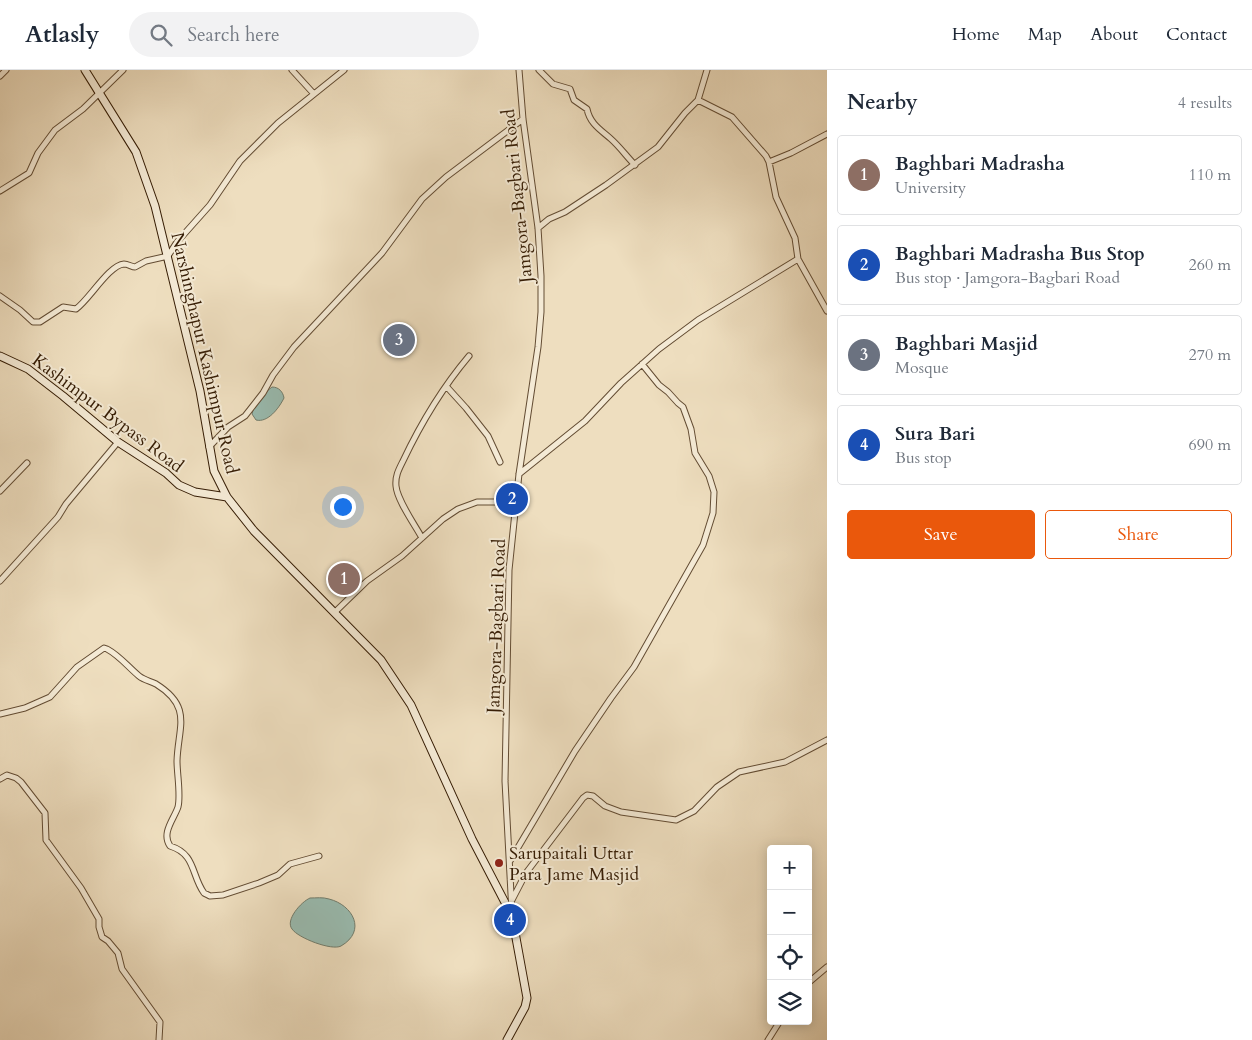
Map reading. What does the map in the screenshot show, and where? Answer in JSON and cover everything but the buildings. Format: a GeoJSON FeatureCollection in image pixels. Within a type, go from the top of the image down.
{"type":"FeatureCollection","features":[{"type":"Feature","properties":{"kind":"main road","name":"Narshinghapur Kashimpur Road"},"geometry":{"type":"LineString","coordinates":[[85,70],[136,152],[155,206],[200,391],[214,471],[227,497],[254,531],[381,660],[411,705],[472,839],[512,916],[527,998],[525,1008],[507,1040]]}},
{"type":"Feature","properties":{"kind":"main road","name":"Kashimpur Bypass Road"},"geometry":{"type":"LineString","coordinates":[[0,356],[28,369],[118,442],[166,472],[187,489],[208,495],[227,497]]}},
{"type":"Feature","properties":{"kind":"street"},"geometry":{"type":"LineString","coordinates":[[0,76],[6,70]]}},
{"type":"Feature","properties":{"kind":"street"},"geometry":{"type":"LineString","coordinates":[[0,191],[29,173],[38,153],[55,130],[83,109],[123,70]]}},
{"type":"Feature","properties":{"kind":"street"},"geometry":{"type":"LineString","coordinates":[[292,70],[314,94]]}},
{"type":"Feature","properties":{"kind":"street"},"geometry":{"type":"LineString","coordinates":[[0,296],[33,322],[40,322],[63,307],[76,309],[88,298],[104,278],[121,265],[126,264],[135,267],[146,261],[168,256],[210,205],[240,161],[278,123],[344,70]]}},
{"type":"Feature","properties":{"kind":"street"},"geometry":{"type":"LineString","coordinates":[[539,70],[553,84],[570,89],[574,100],[587,109],[589,117],[596,126],[635,165]]}},
{"type":"Feature","properties":{"kind":"street"},"geometry":{"type":"LineString","coordinates":[[538,228],[635,165],[658,147],[698,100],[707,70]]}},
{"type":"Feature","properties":{"kind":"street","name":"Jamgora-Bagbari Road"},"geometry":{"type":"LineString","coordinates":[[512,916],[505,781],[509,570],[519,474],[538,347],[541,312],[538,228],[518,71]]}},
{"type":"Feature","properties":{"kind":"street"},"geometry":{"type":"LineString","coordinates":[[698,100],[732,117],[759,147],[769,162],[776,197],[795,238],[798,259],[827,311]]}},
{"type":"Feature","properties":{"kind":"street"},"geometry":{"type":"LineString","coordinates":[[209,447],[228,427],[245,416],[294,347],[382,253],[422,199],[523,118]]}},
{"type":"Feature","properties":{"kind":"street"},"geometry":{"type":"LineString","coordinates":[[769,162],[791,154],[827,134]]}},
{"type":"Feature","properties":{"kind":"street"},"geometry":{"type":"LineString","coordinates":[[519,474],[585,421],[642,364],[698,320],[798,259]]}},
{"type":"Feature","properties":{"kind":"street"},"geometry":{"type":"LineString","coordinates":[[422,538],[397,493],[396,479],[398,471],[419,427],[446,386],[469,356]]}},
{"type":"Feature","properties":{"kind":"street"},"geometry":{"type":"LineString","coordinates":[[510,862],[575,751],[634,667],[666,612],[703,545],[713,513],[714,492],[709,476],[695,453],[691,429],[683,407],[659,385],[642,364]]}},
{"type":"Feature","properties":{"kind":"street"},"geometry":{"type":"LineString","coordinates":[[446,386],[482,429],[500,462]]}},
{"type":"Feature","properties":{"kind":"street"},"geometry":{"type":"LineString","coordinates":[[0,581],[58,517],[66,504],[118,442]]}},
{"type":"Feature","properties":{"kind":"street"},"geometry":{"type":"LineString","coordinates":[[0,491],[27,464]]}},
{"type":"Feature","properties":{"kind":"street"},"geometry":{"type":"LineString","coordinates":[[335,612],[367,580],[402,556],[443,520],[467,504],[482,501],[516,502]]}},
{"type":"Feature","properties":{"kind":"street"},"geometry":{"type":"LineString","coordinates":[[0,714],[18,710],[50,697],[77,667],[104,648],[107,649],[124,661],[138,676],[145,681],[154,683],[165,692],[177,704],[181,713],[182,721],[177,759],[178,806],[169,826],[167,838],[170,846],[180,849],[190,860],[204,893],[210,896],[223,895],[278,875],[290,864],[319,856]]}},
{"type":"Feature","properties":{"kind":"street"},"geometry":{"type":"LineString","coordinates":[[512,900],[526,873],[587,795],[594,796],[605,806],[621,812],[676,820],[694,811],[718,787],[738,772],[784,762],[827,740]]}},
{"type":"Feature","properties":{"kind":"street"},"geometry":{"type":"LineString","coordinates":[[0,779],[7,775],[16,778],[45,813],[46,840],[82,888],[99,919],[102,937],[118,953],[122,969],[160,1022],[159,1040]]}},
{"type":"Feature","properties":{"kind":"street"},"geometry":{"type":"LineString","coordinates":[[812,980],[827,967]]}},
{"type":"Feature","properties":{"kind":"street"},"geometry":{"type":"LineString","coordinates":[[768,1040],[777,1025]]}},
{"type":"Feature","properties":{"kind":"water"},"geometry":{"type":"Polygon","coordinates":[[[272,387],[280,390],[284,398],[269,417],[256,420],[252,414],[255,407],[262,396],[272,387]]]}},
{"type":"Feature","properties":{"kind":"water"},"geometry":{"type":"Polygon","coordinates":[[[310,898],[329,899],[345,907],[354,919],[355,926],[349,940],[341,946],[330,947],[308,940],[295,933],[290,925],[292,916],[302,903],[310,898]]]}},
{"type":"Feature","properties":{"kind":"place","name":"Baghbari Masjid"},"geometry":{"type":"Point","coordinates":[399,340]}},
{"type":"Feature","properties":{"kind":"place","name":"Baghbari Madrasha Bus Stop"},"geometry":{"type":"Point","coordinates":[512,499]}},
{"type":"Feature","properties":{"kind":"place","name":"Baghbari Madrasha"},"geometry":{"type":"Point","coordinates":[344,579]}},
{"type":"Feature","properties":{"kind":"place","name":"Sarupaitali Uttar Para Jame Masjid"},"geometry":{"type":"Point","coordinates":[499,863]}},
{"type":"Feature","properties":{"kind":"place","name":"Sura Bari"},"geometry":{"type":"Point","coordinates":[510,920]}}]}
